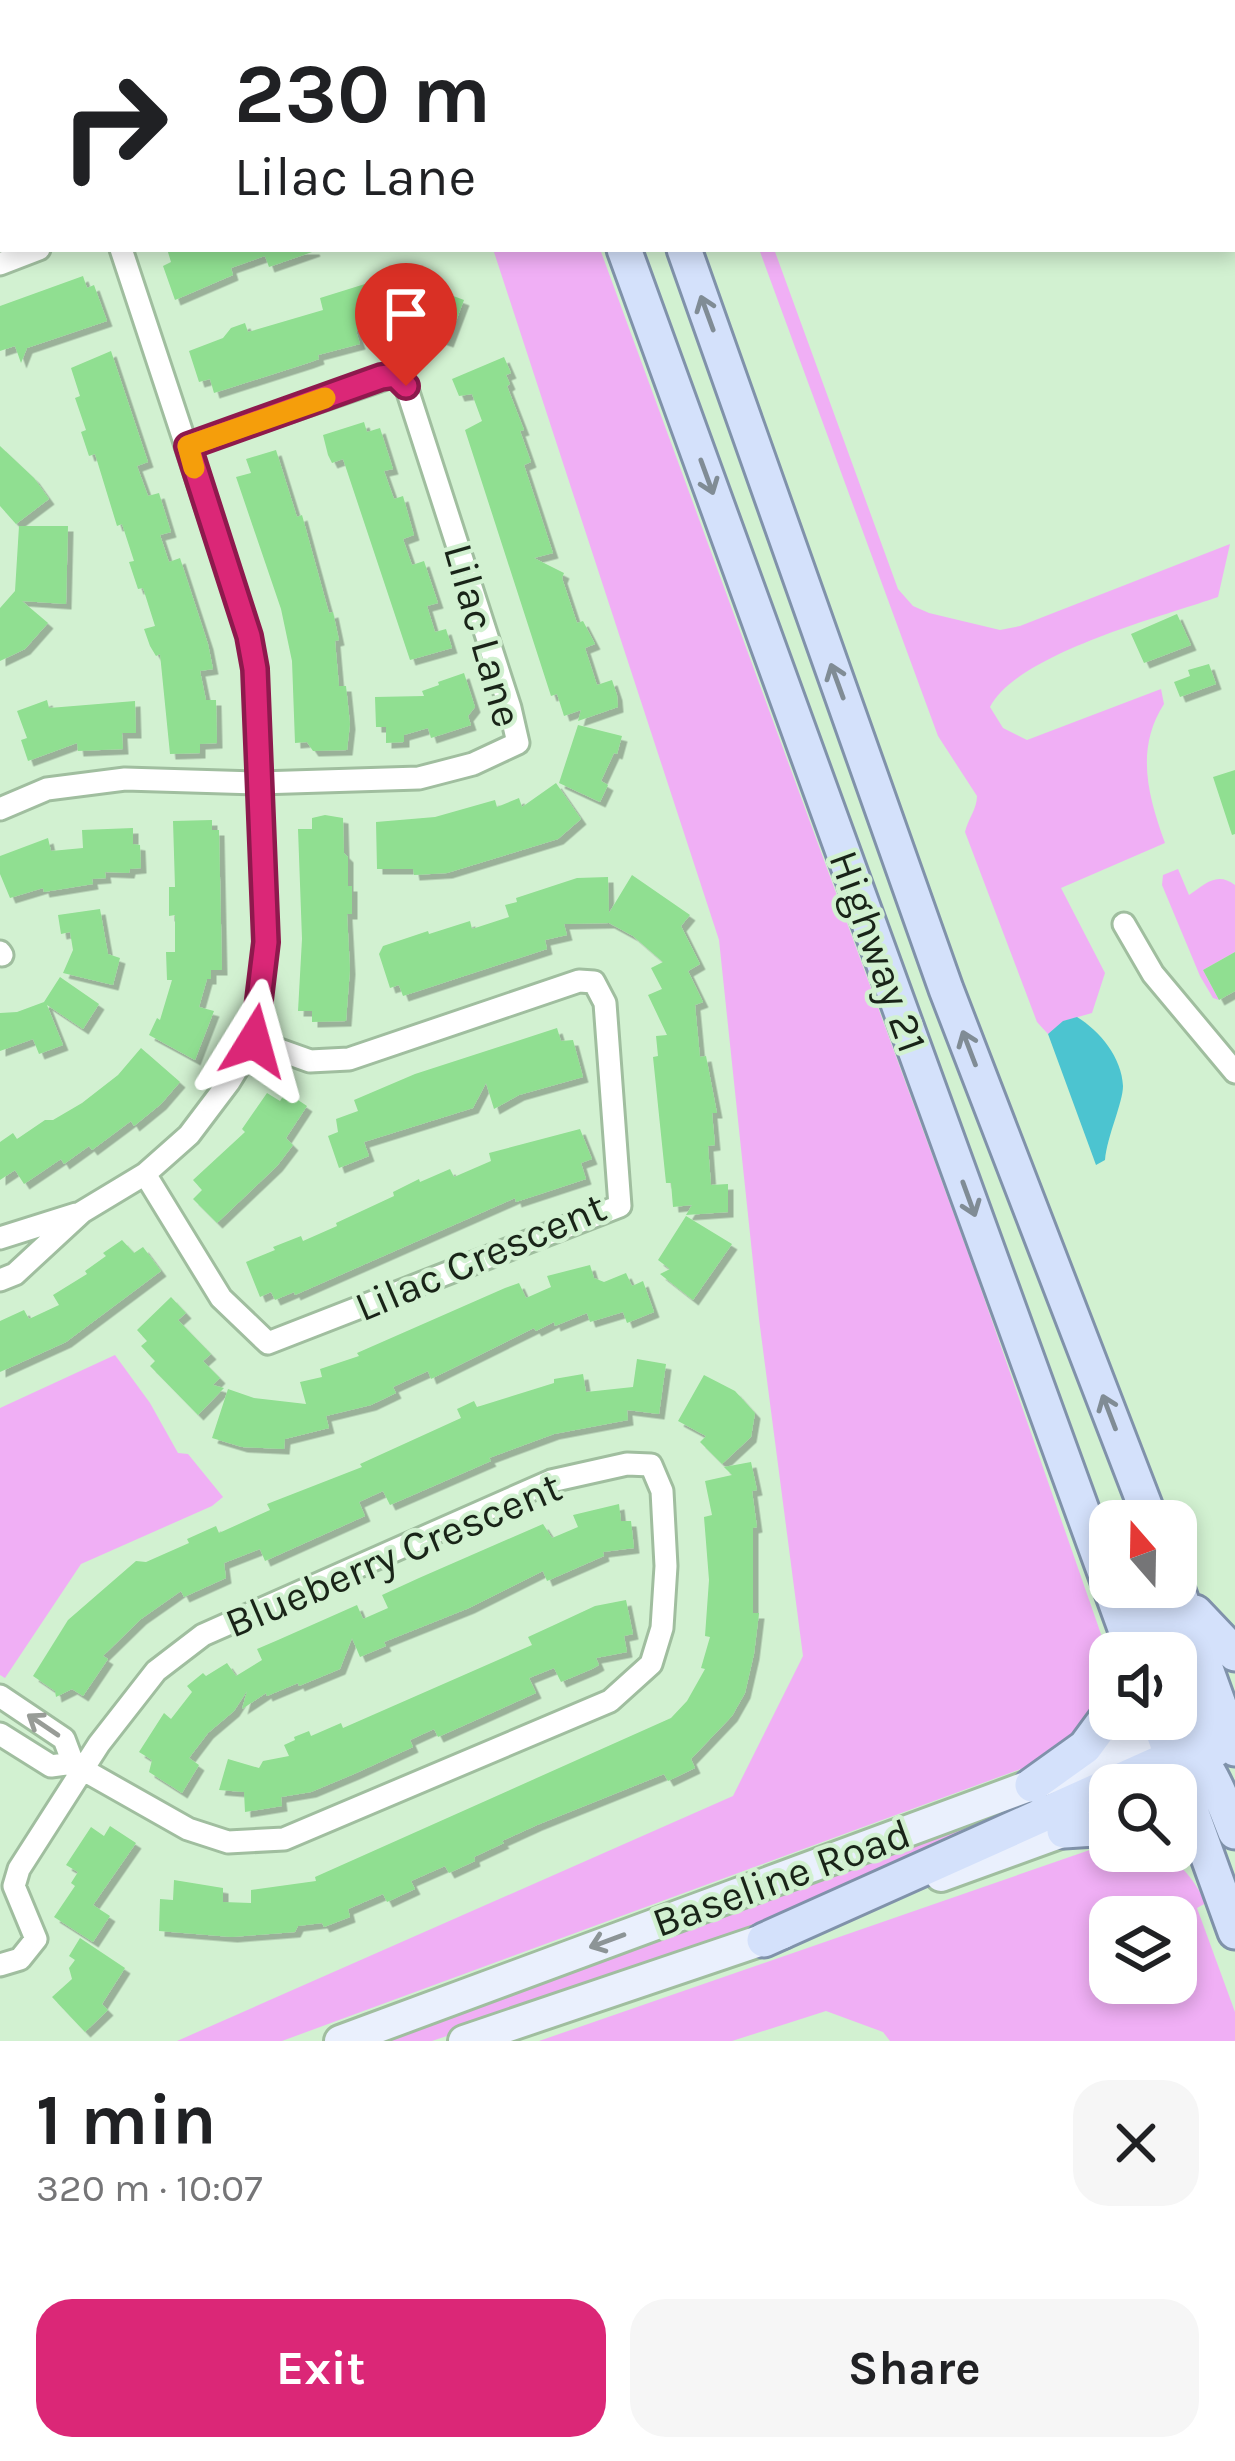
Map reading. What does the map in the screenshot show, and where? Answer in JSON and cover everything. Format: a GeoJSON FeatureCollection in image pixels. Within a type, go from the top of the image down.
{"type":"FeatureCollection","features":[{"type":"Feature","properties":{"kind":"main road","name":"Highway 21"},"geometry":{"type":"LineString","coordinates":[[625,252],[1124,1632]]}},
{"type":"Feature","properties":{"kind":"main road","name":"Highway 21"},"geometry":{"type":"LineString","coordinates":[[685,252],[946,989],[1143,1500]]}},
{"type":"Feature","properties":{"kind":"main road"},"geometry":{"type":"LineString","coordinates":[[1042,1399],[1066,1423],[1101,1500]]}},
{"type":"Feature","properties":{"kind":"main road"},"geometry":{"type":"LineString","coordinates":[[1181,1608],[1220,1891],[1235,1932]]}},
{"type":"Feature","properties":{"kind":"main road"},"geometry":{"type":"LineString","coordinates":[[1193,1608],[1235,1654]]}},
{"type":"Feature","properties":{"kind":"main road"},"geometry":{"type":"LineString","coordinates":[[1032,1785],[1090,1740]]}},
{"type":"Feature","properties":{"kind":"main road"},"geometry":{"type":"LineString","coordinates":[[1203,1754],[1235,1832]]}},
{"type":"Feature","properties":{"kind":"main road"},"geometry":{"type":"LineString","coordinates":[[764,1940],[1203,1754]]}},
{"type":"Feature","properties":{"kind":"main road","name":"Baseline Road"},"geometry":{"type":"LineString","coordinates":[[340,2041],[1032,1785],[1203,1754]]}},
{"type":"Feature","properties":{"kind":"main road","name":"Baseline Road"},"geometry":{"type":"LineString","coordinates":[[464,2041],[1089,1823]]}},
{"type":"Feature","properties":{"kind":"main road"},"geometry":{"type":"LineString","coordinates":[[1064,1832],[1089,1830]]}},
{"type":"Feature","properties":{"kind":"main road"},"geometry":{"type":"LineString","coordinates":[[1197,1870],[1220,1891]]}},
{"type":"Feature","properties":{"kind":"street"},"geometry":{"type":"LineString","coordinates":[[0,264],[32,252]]}},
{"type":"Feature","properties":{"kind":"street"},"geometry":{"type":"LineString","coordinates":[[0,1280],[15,1274],[82,1212],[145,1174],[189,1135],[254,1041],[266,942],[255,669],[249,636],[122,252]]}},
{"type":"Feature","properties":{"kind":"street","name":"Lilac Lane"},"geometry":{"type":"LineString","coordinates":[[0,809],[47,789],[125,779],[259,783],[419,778],[472,764],[518,743],[406,386],[395,375],[188,446]]}},
{"type":"Feature","properties":{"kind":"street"},"geometry":{"type":"LineString","coordinates":[[1124,924],[1153,974],[1235,1072]]}},
{"type":"Feature","properties":{"kind":"street","name":"Lilac Crescent"},"geometry":{"type":"LineString","coordinates":[[145,1174],[221,1298],[268,1343],[620,1206],[605,1003],[594,982],[578,981],[349,1059],[310,1061],[254,1041]]}},
{"type":"Feature","properties":{"kind":"street"},"geometry":{"type":"LineString","coordinates":[[0,1238],[82,1212]]}},
{"type":"Feature","properties":{"kind":"street","name":"Blueberry Crescent"},"geometry":{"type":"LineString","coordinates":[[0,1734],[51,1766],[77,1766],[188,1829],[228,1842],[284,1840],[610,1700],[651,1664],[662,1628],[666,1565],[662,1491],[651,1465],[627,1464],[551,1481],[203,1635],[156,1671],[77,1766],[9,1874],[36,1939],[20,1959],[0,1965]]}},
{"type":"Feature","properties":{"kind":"street","name":"Blueberry Crescent"},"geometry":{"type":"LineString","coordinates":[[0,1696],[64,1739],[77,1766]]}},
{"type":"Feature","properties":{"kind":"shaded area"},"geometry":{"type":"Polygon","coordinates":[[[494,252],[601,252],[975,1272],[1100,1632],[1089,1632],[1089,1722],[1056,1756],[282,2041],[177,2041],[733,1796],[803,1656],[759,1319],[719,940],[494,252]]]}},
{"type":"Feature","properties":{"kind":"shaded area"},"geometry":{"type":"Polygon","coordinates":[[[760,252],[775,252],[898,589],[913,606],[1000,630],[1230,544],[1218,597],[1059,654],[1005,688],[990,707],[1003,728],[1027,740],[1161,689],[1164,704],[1150,738],[1147,773],[1165,843],[1061,888],[1105,973],[1092,1013],[1064,1021],[1048,1034],[1037,1022],[965,832],[977,796],[938,736],[760,252]]]}},
{"type":"Feature","properties":{"kind":"shaded area"},"geometry":{"type":"Polygon","coordinates":[[[1178,869],[1189,895],[1217,879],[1235,885],[1235,952],[1203,970],[1219,1000],[1200,976],[1162,885],[1163,875],[1178,869]]]}},
{"type":"Feature","properties":{"kind":"shaded area"},"geometry":{"type":"Polygon","coordinates":[[[115,1355],[178,1453],[188,1454],[223,1497],[81,1564],[5,1678],[0,1675],[0,1408],[115,1355]]]}},
{"type":"Feature","properties":{"kind":"shaded area"},"geometry":{"type":"Polygon","coordinates":[[[1006,1809],[1009,1816],[705,1949],[432,2041],[376,2041],[1006,1809]]]}},
{"type":"Feature","properties":{"kind":"shaded area"},"geometry":{"type":"Polygon","coordinates":[[[1089,1850],[1089,1872],[1188,1874],[1206,1903],[1197,1908],[1235,2012],[1235,2041],[890,2041],[883,2032],[826,2011],[732,2041],[539,2041],[1089,1850]]]}},
{"type":"Feature","properties":{"kind":"water"},"geometry":{"type":"Polygon","coordinates":[[[1077,1017],[1108,1046],[1122,1076],[1105,1160],[1096,1165],[1048,1034],[1063,1021],[1077,1017]]]}},
{"type":"Feature","properties":{"kind":"building"},"geometry":{"type":"Polygon","coordinates":[[[168,252],[312,252],[269,267],[265,256],[231,268],[233,275],[175,300],[163,266],[171,262],[168,252]]]}},
{"type":"Feature","properties":{"kind":"building"},"geometry":{"type":"Polygon","coordinates":[[[407,272],[464,300],[448,342],[381,319],[382,330],[356,331],[360,344],[318,355],[319,359],[308,363],[214,393],[210,379],[199,382],[189,351],[223,338],[231,328],[245,323],[248,332],[323,310],[320,298],[365,284],[403,285],[407,272]]]}},
{"type":"Feature","properties":{"kind":"building"},"geometry":{"type":"Polygon","coordinates":[[[83,276],[87,288],[94,285],[107,321],[27,348],[21,363],[15,346],[0,351],[0,306],[83,276]]]}},
{"type":"Feature","properties":{"kind":"building"},"geometry":{"type":"Polygon","coordinates":[[[111,351],[148,462],[137,466],[148,496],[159,493],[171,532],[160,535],[169,562],[180,558],[208,644],[213,669],[200,671],[206,700],[216,700],[217,743],[200,744],[200,753],[170,754],[160,654],[156,656],[144,629],[155,626],[129,562],[134,561],[122,524],[117,526],[95,454],[89,456],[81,432],[86,430],[71,368],[111,351]]]}},
{"type":"Feature","properties":{"kind":"building"},"geometry":{"type":"Polygon","coordinates":[[[504,357],[511,373],[506,375],[507,386],[531,462],[524,465],[553,553],[534,558],[564,573],[577,623],[583,621],[595,644],[585,648],[597,685],[612,680],[617,695],[618,707],[578,721],[581,710],[564,716],[557,694],[551,696],[465,430],[482,421],[472,394],[459,396],[452,379],[504,357]]]}},
{"type":"Feature","properties":{"kind":"building"},"geometry":{"type":"Polygon","coordinates":[[[364,422],[367,432],[380,428],[393,469],[384,471],[394,499],[403,496],[414,535],[403,539],[412,565],[424,561],[438,603],[427,606],[435,632],[446,629],[452,648],[410,660],[343,459],[332,463],[328,455],[323,435],[364,422]]]}},
{"type":"Feature","properties":{"kind":"building"},"geometry":{"type":"Polygon","coordinates":[[[0,446],[49,499],[16,524],[0,506],[0,446]]]}},
{"type":"Feature","properties":{"kind":"building"},"geometry":{"type":"Polygon","coordinates":[[[276,450],[297,517],[302,515],[329,613],[333,612],[339,640],[335,641],[339,686],[346,686],[350,724],[347,750],[313,751],[307,742],[295,743],[292,661],[281,609],[236,477],[251,473],[246,459],[276,450]]]}},
{"type":"Feature","properties":{"kind":"building"},"geometry":{"type":"Polygon","coordinates":[[[19,526],[68,526],[66,604],[22,601],[48,623],[25,649],[0,661],[0,608],[15,591],[19,526]]]}},
{"type":"Feature","properties":{"kind":"building"},"geometry":{"type":"Polygon","coordinates":[[[1177,614],[1191,645],[1144,663],[1131,634],[1177,614]]]}},
{"type":"Feature","properties":{"kind":"building"},"geometry":{"type":"Polygon","coordinates":[[[1209,664],[1216,684],[1180,697],[1174,682],[1190,676],[1188,670],[1209,664]]]}},
{"type":"Feature","properties":{"kind":"building"},"geometry":{"type":"Polygon","coordinates":[[[464,673],[475,707],[468,716],[471,725],[431,738],[428,728],[404,735],[404,742],[386,743],[386,727],[376,727],[375,697],[424,696],[422,691],[464,673]]]}},
{"type":"Feature","properties":{"kind":"building"},"geometry":{"type":"Polygon","coordinates":[[[47,700],[49,708],[135,701],[136,733],[122,733],[123,749],[78,751],[77,743],[28,761],[21,740],[27,738],[17,711],[47,700]]]}},
{"type":"Feature","properties":{"kind":"building"},"geometry":{"type":"Polygon","coordinates":[[[578,725],[622,736],[601,781],[608,785],[600,802],[559,783],[578,725]]]}},
{"type":"Feature","properties":{"kind":"building"},"geometry":{"type":"Polygon","coordinates":[[[1235,770],[1235,834],[1232,835],[1213,777],[1235,770]]]}},
{"type":"Feature","properties":{"kind":"building"},"geometry":{"type":"Polygon","coordinates":[[[556,783],[581,819],[558,839],[447,873],[414,875],[413,869],[377,869],[376,822],[435,817],[495,800],[497,807],[519,798],[522,807],[556,783]]]}},
{"type":"Feature","properties":{"kind":"building"},"geometry":{"type":"Polygon","coordinates":[[[312,818],[343,818],[348,886],[352,886],[352,914],[347,914],[350,969],[346,1021],[312,1022],[312,1011],[298,1011],[302,939],[298,829],[312,829],[312,818]]]}},
{"type":"Feature","properties":{"kind":"building"},"geometry":{"type":"Polygon","coordinates":[[[212,820],[212,830],[219,830],[222,970],[211,970],[211,979],[207,979],[199,1007],[214,1011],[195,1060],[149,1035],[157,1018],[160,1020],[172,980],[167,980],[166,952],[175,952],[175,915],[169,916],[169,887],[175,887],[173,821],[212,820]]]}},
{"type":"Feature","properties":{"kind":"building"},"geometry":{"type":"Polygon","coordinates":[[[133,828],[141,868],[129,873],[105,872],[106,878],[92,879],[93,884],[44,892],[43,888],[10,898],[0,874],[0,856],[48,838],[51,851],[83,848],[82,830],[133,828]]]}},
{"type":"Feature","properties":{"kind":"building"},"geometry":{"type":"Polygon","coordinates":[[[632,875],[690,915],[681,926],[700,964],[688,971],[703,1002],[695,1005],[700,1057],[706,1056],[717,1113],[712,1113],[715,1145],[708,1146],[711,1185],[728,1184],[728,1212],[686,1215],[692,1205],[673,1207],[671,1183],[666,1183],[653,1057],[658,1056],[656,1036],[667,1035],[648,995],[662,989],[651,968],[663,962],[633,936],[609,923],[564,924],[567,935],[545,940],[547,949],[403,996],[399,985],[390,988],[379,954],[383,946],[428,931],[470,921],[472,929],[509,917],[505,905],[517,902],[516,898],[577,878],[608,877],[609,913],[632,875]]]}},
{"type":"Feature","properties":{"kind":"building"},"geometry":{"type":"Polygon","coordinates":[[[100,909],[108,954],[120,958],[113,985],[63,973],[73,950],[70,932],[61,934],[58,915],[100,909]]]}},
{"type":"Feature","properties":{"kind":"building"},"geometry":{"type":"Polygon","coordinates":[[[1235,952],[1235,991],[1219,1000],[1203,970],[1235,952]]]}},
{"type":"Feature","properties":{"kind":"building"},"geometry":{"type":"Polygon","coordinates":[[[60,977],[99,1004],[83,1029],[47,1005],[63,1045],[39,1054],[33,1039],[0,1051],[0,1013],[44,1002],[60,977]]]}},
{"type":"Feature","properties":{"kind":"building"},"geometry":{"type":"Polygon","coordinates":[[[557,1028],[561,1041],[573,1040],[583,1077],[519,1095],[494,1109],[486,1083],[473,1108],[364,1142],[369,1156],[339,1168],[328,1136],[338,1132],[336,1119],[358,1111],[354,1100],[415,1074],[557,1028]]]}},
{"type":"Feature","properties":{"kind":"building"},"geometry":{"type":"Polygon","coordinates":[[[141,1048],[180,1082],[161,1104],[134,1126],[131,1121],[92,1150],[89,1146],[64,1164],[61,1159],[24,1184],[15,1170],[0,1180],[0,1142],[13,1133],[17,1139],[82,1103],[118,1075],[141,1048]]]}},
{"type":"Feature","properties":{"kind":"building"},"geometry":{"type":"Polygon","coordinates":[[[286,1092],[307,1106],[286,1138],[293,1145],[217,1223],[193,1199],[202,1190],[193,1180],[245,1132],[242,1129],[267,1093],[280,1101],[286,1092]]]}},
{"type":"Feature","properties":{"kind":"building"},"geometry":{"type":"Polygon","coordinates":[[[580,1129],[592,1159],[581,1163],[586,1179],[516,1202],[515,1198],[295,1295],[275,1300],[271,1292],[260,1297],[246,1262],[275,1250],[273,1247],[301,1236],[303,1241],[337,1226],[419,1179],[450,1169],[454,1177],[491,1161],[489,1153],[580,1129]]]}},
{"type":"Feature","properties":{"kind":"building"},"geometry":{"type":"Polygon","coordinates":[[[686,1216],[732,1244],[693,1300],[660,1274],[670,1269],[658,1260],[686,1216]]]}},
{"type":"Feature","properties":{"kind":"building"},"geometry":{"type":"Polygon","coordinates":[[[122,1240],[134,1253],[143,1247],[161,1271],[66,1342],[0,1372],[0,1321],[24,1310],[29,1319],[59,1305],[53,1295],[87,1274],[106,1256],[103,1253],[122,1240]]]}},
{"type":"Feature","properties":{"kind":"building"},"geometry":{"type":"Polygon","coordinates":[[[590,1265],[594,1278],[604,1282],[626,1273],[632,1286],[643,1281],[654,1312],[627,1323],[623,1312],[590,1322],[587,1313],[555,1326],[554,1322],[534,1328],[431,1379],[428,1371],[393,1387],[396,1393],[371,1405],[326,1416],[329,1428],[285,1439],[284,1449],[242,1447],[212,1438],[228,1389],[254,1398],[306,1404],[300,1382],[322,1377],[320,1369],[359,1356],[357,1353],[505,1288],[519,1283],[526,1298],[551,1287],[547,1276],[590,1265]]]}},
{"type":"Feature","properties":{"kind":"building"},"geometry":{"type":"Polygon","coordinates":[[[171,1297],[186,1313],[178,1320],[211,1354],[203,1361],[220,1378],[213,1385],[224,1388],[198,1415],[150,1366],[155,1361],[141,1346],[147,1341],[137,1330],[171,1297]]]}},
{"type":"Feature","properties":{"kind":"building"},"geometry":{"type":"Polygon","coordinates":[[[637,1359],[666,1364],[659,1414],[627,1410],[628,1420],[554,1434],[489,1458],[491,1461],[390,1505],[383,1491],[359,1502],[365,1516],[265,1561],[260,1549],[224,1563],[226,1578],[184,1597],[181,1591],[141,1619],[103,1656],[108,1659],[83,1696],[72,1689],[56,1697],[55,1691],[33,1676],[68,1620],[136,1561],[146,1562],[216,1526],[219,1533],[270,1510],[267,1504],[362,1467],[360,1464],[461,1418],[457,1409],[474,1401],[477,1407],[554,1383],[554,1379],[583,1374],[586,1392],[633,1387],[637,1359]]]}},
{"type":"Feature","properties":{"kind":"building"},"geometry":{"type":"Polygon","coordinates":[[[704,1375],[735,1391],[755,1413],[751,1437],[722,1464],[700,1442],[706,1436],[678,1421],[704,1375]]]}},
{"type":"Feature","properties":{"kind":"building"},"geometry":{"type":"Polygon","coordinates":[[[751,1462],[757,1490],[752,1491],[757,1527],[753,1528],[753,1613],[759,1613],[754,1654],[745,1693],[732,1716],[691,1759],[695,1768],[668,1781],[664,1774],[537,1825],[449,1873],[445,1866],[411,1881],[415,1889],[387,1902],[383,1894],[348,1909],[350,1917],[324,1927],[322,1923],[298,1926],[295,1932],[232,1937],[159,1931],[160,1899],[173,1900],[174,1880],[223,1888],[223,1902],[251,1903],[251,1890],[316,1881],[315,1877],[671,1718],[705,1669],[701,1668],[710,1637],[705,1636],[709,1580],[704,1517],[712,1515],[705,1481],[732,1475],[724,1467],[751,1462]]]}},
{"type":"Feature","properties":{"kind":"building"},"geometry":{"type":"Polygon","coordinates":[[[619,1504],[621,1521],[631,1521],[634,1548],[603,1552],[604,1556],[547,1581],[543,1571],[360,1657],[352,1638],[340,1669],[266,1693],[242,1709],[247,1691],[189,1758],[199,1765],[182,1793],[149,1772],[152,1760],[139,1752],[164,1713],[171,1719],[192,1692],[187,1686],[203,1673],[206,1676],[227,1663],[236,1676],[262,1660],[257,1649],[357,1605],[363,1619],[388,1608],[382,1595],[419,1578],[543,1524],[552,1538],[578,1527],[573,1515],[619,1504]]]}},
{"type":"Feature","properties":{"kind":"building"},"geometry":{"type":"Polygon","coordinates":[[[626,1600],[633,1634],[624,1636],[627,1652],[596,1658],[599,1665],[592,1669],[561,1682],[554,1668],[529,1678],[536,1693],[438,1737],[434,1729],[410,1740],[413,1747],[311,1792],[281,1797],[282,1806],[245,1812],[244,1792],[219,1790],[228,1759],[259,1768],[263,1761],[289,1756],[284,1745],[294,1737],[309,1731],[311,1736],[341,1723],[343,1728],[532,1645],[528,1637],[595,1606],[626,1600]]]}},
{"type":"Feature","properties":{"kind":"building"},"geometry":{"type":"Polygon","coordinates":[[[110,1826],[136,1843],[93,1905],[110,1916],[93,1942],[54,1917],[75,1886],[71,1883],[78,1872],[66,1865],[91,1827],[104,1836],[110,1826]]]}},
{"type":"Feature","properties":{"kind":"building"},"geometry":{"type":"Polygon","coordinates":[[[80,1938],[125,1968],[102,2004],[108,2010],[85,2032],[52,1997],[72,1979],[69,1968],[75,1960],[69,1956],[80,1938]]]}},
{"type":"Feature","properties":{"kind":"slow traffic"},"geometry":{"type":"LineString","coordinates":[[194,468],[188,446],[325,398]]}},
{"type":"Feature","properties":{"kind":"route"},"geometry":{"type":"LineString","coordinates":[[254,1041],[266,942],[255,669],[249,636],[188,446],[381,377],[395,375],[406,386]]}}]}
